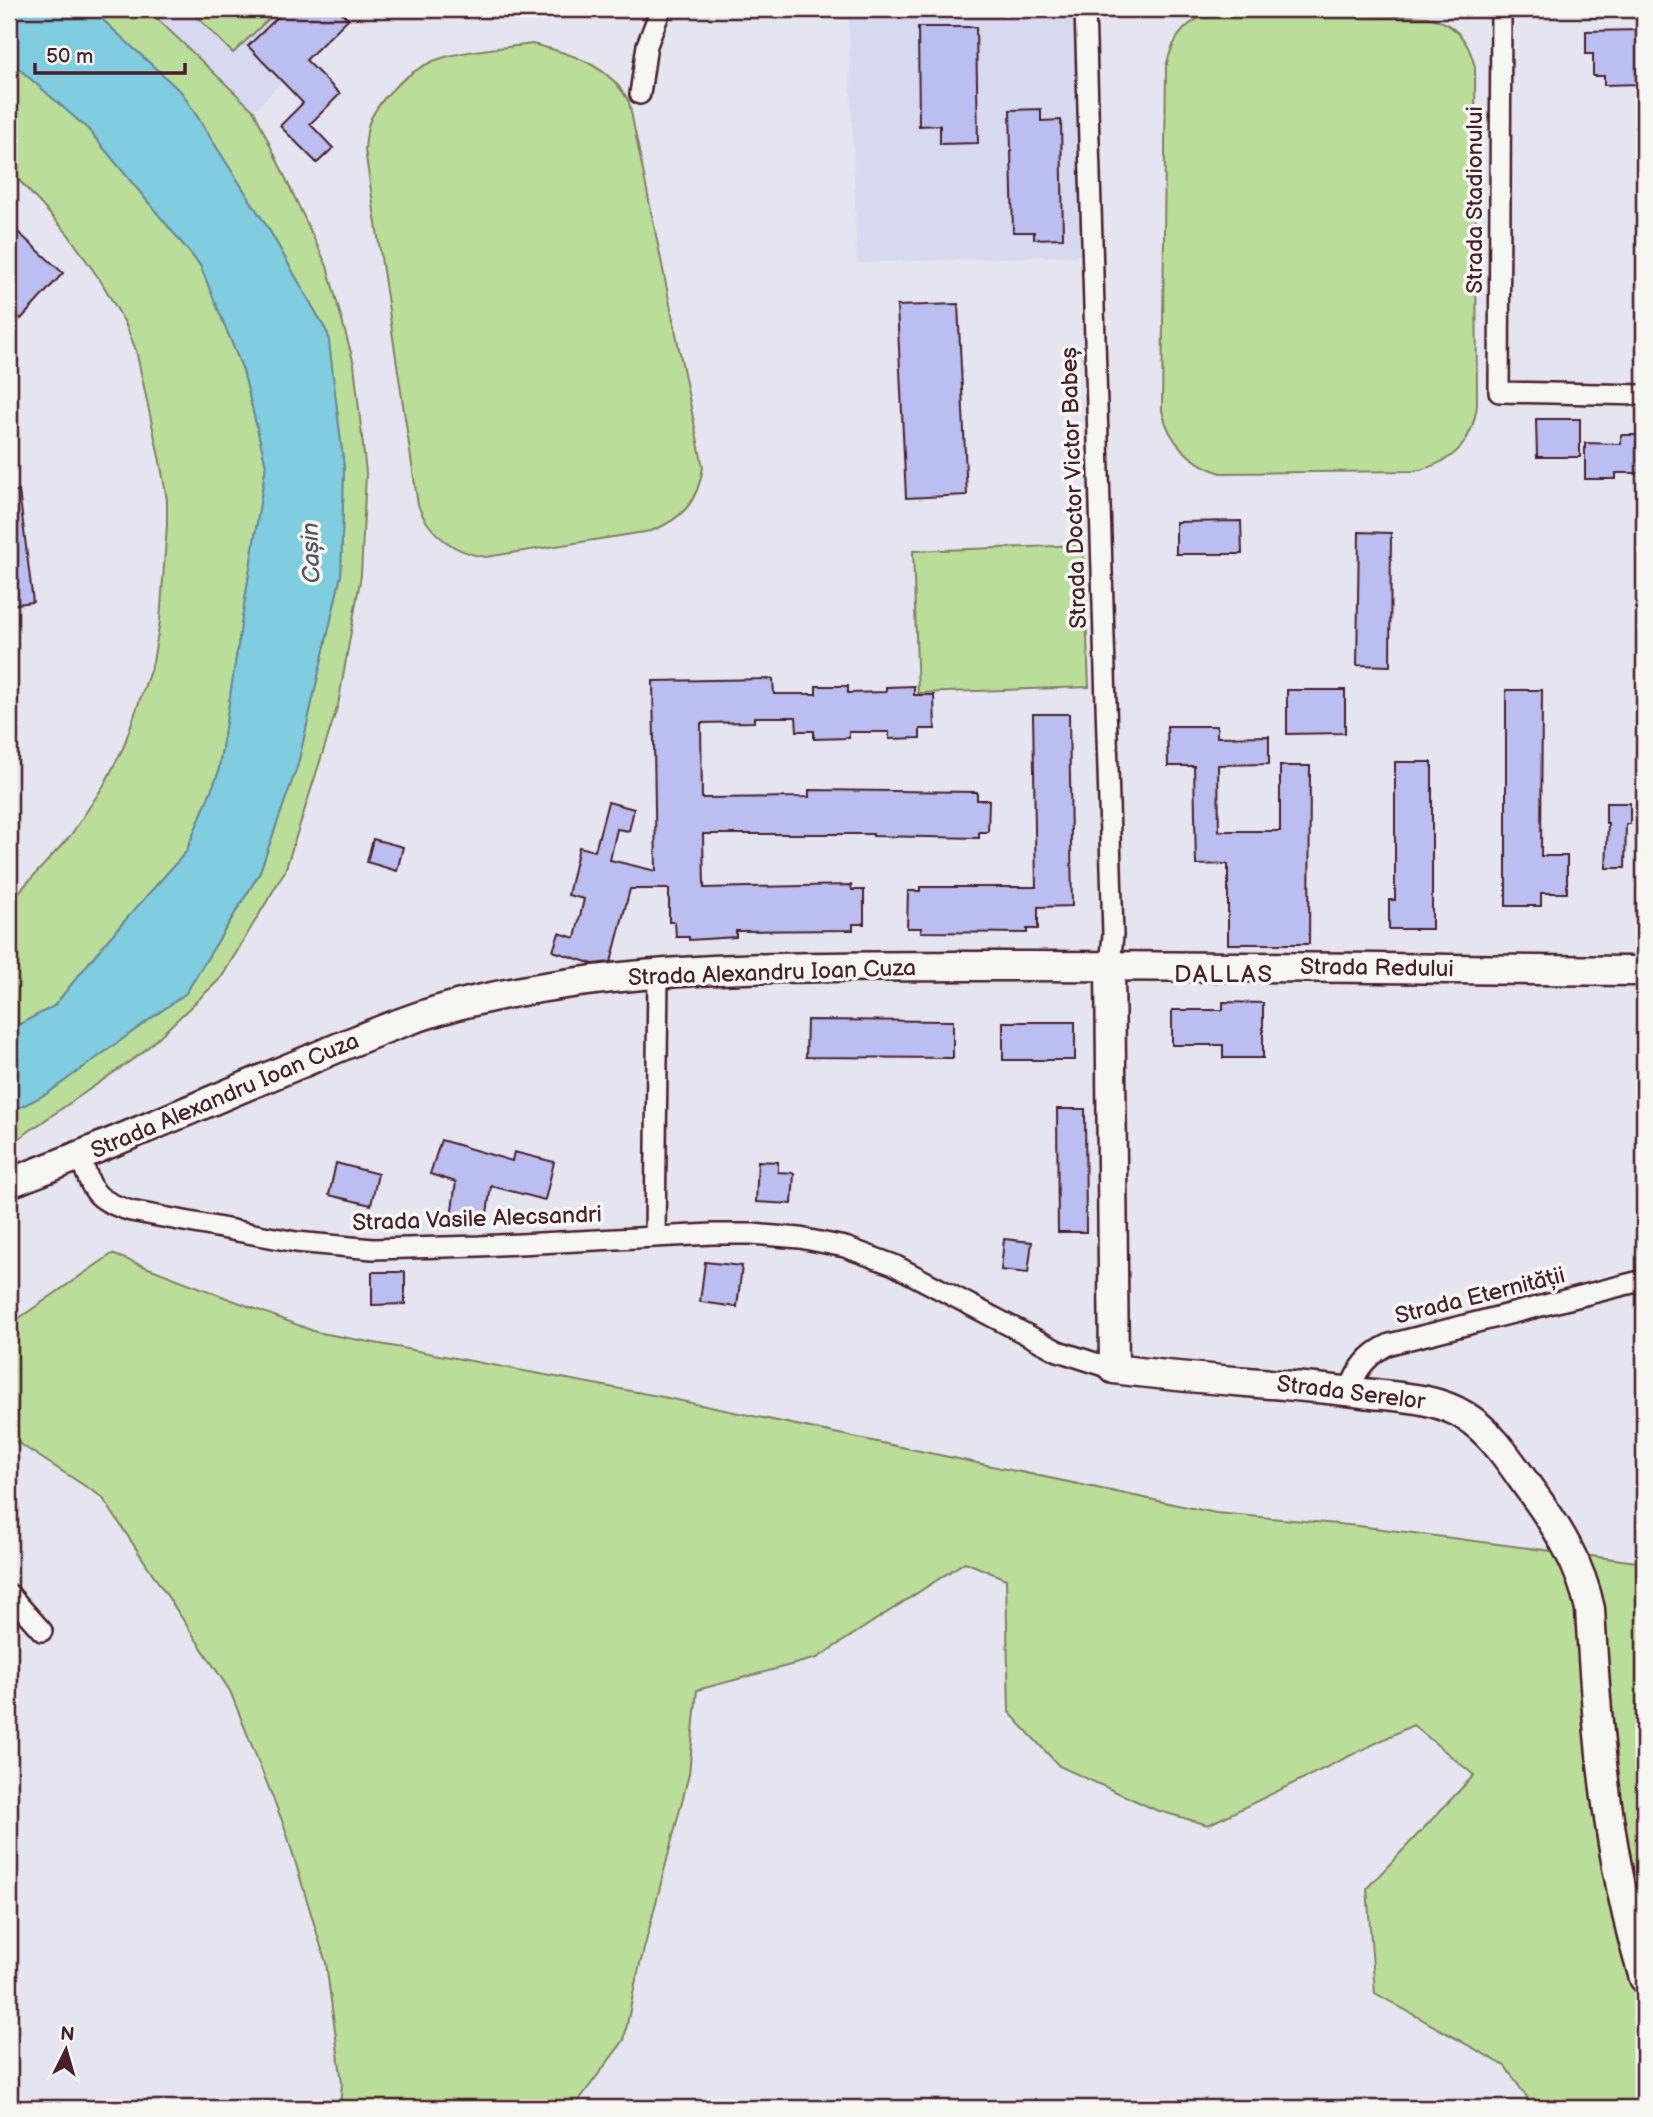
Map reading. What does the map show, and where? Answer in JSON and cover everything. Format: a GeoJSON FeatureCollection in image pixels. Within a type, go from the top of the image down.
{"type":"FeatureCollection","features":[{"type":"Feature","properties":{"kind":"main road","name":"Strada Redului"},"geometry":{"type":"LineString","coordinates":[[1110,966],[1644,971]]}},
{"type":"Feature","properties":{"kind":"main road","name":"Strada Alexandru Ioan Cuza"},"geometry":{"type":"LineString","coordinates":[[9,1183],[396,1024],[481,999],[527,990],[658,975],[770,968],[1110,966]]}},
{"type":"Feature","properties":{"kind":"main road"},"geometry":{"type":"LineString","coordinates":[[1110,966],[1114,1369]]}},
{"type":"Feature","properties":{"kind":"main road","name":"Strada Serelor"},"geometry":{"type":"LineString","coordinates":[[1114,1369],[1349,1391],[1430,1402],[1449,1407],[1466,1416],[1493,1440],[1548,1514],[1576,1564],[1586,1591],[1590,1609],[1602,1773],[1628,1926],[1644,1978]]}},
{"type":"Feature","properties":{"kind":"street"},"geometry":{"type":"LineString","coordinates":[[640,94],[647,45],[661,9]]}},
{"type":"Feature","properties":{"kind":"street","name":"Strada Doctor Victor Babeș"},"geometry":{"type":"LineString","coordinates":[[1085,9],[1113,944],[1110,966]]}},
{"type":"Feature","properties":{"kind":"street","name":"Strada Stadionului"},"geometry":{"type":"LineString","coordinates":[[1501,9],[1499,392],[1644,396]]}},
{"type":"Feature","properties":{"kind":"street"},"geometry":{"type":"LineString","coordinates":[[655,1236],[658,975]]}},
{"type":"Feature","properties":{"kind":"street","name":"Strada Vasile Alecsandri"},"geometry":{"type":"LineString","coordinates":[[80,1156],[98,1197],[110,1204],[131,1211],[330,1247],[426,1248],[655,1236],[752,1234],[800,1238],[845,1247],[894,1265],[1058,1351],[1114,1369]]}},
{"type":"Feature","properties":{"kind":"street","name":"Strada Eternității"},"geometry":{"type":"LineString","coordinates":[[1349,1391],[1359,1367],[1375,1352],[1390,1344],[1644,1280]]}},
{"type":"Feature","properties":{"kind":"street"},"geometry":{"type":"LineString","coordinates":[[9,1594],[43,1631]]}},
{"type":"Feature","properties":{"kind":"shaded area"},"geometry":{"type":"Polygon","coordinates":[[[147,9],[352,9],[254,111],[147,9]]]}},
{"type":"Feature","properties":{"kind":"shaded area"},"geometry":{"type":"Polygon","coordinates":[[[848,9],[1085,9],[1091,255],[857,263],[848,9]]]}},
{"type":"Feature","properties":{"kind":"green space"},"geometry":{"type":"Polygon","coordinates":[[[91,9],[147,9],[254,111],[327,266],[354,364],[366,473],[361,575],[338,705],[285,871],[221,978],[142,1053],[9,1145],[9,1113],[48,1093],[186,993],[259,874],[298,764],[341,575],[344,468],[328,334],[271,233],[182,93],[91,9]]]}},
{"type":"Feature","properties":{"kind":"green space"},"geometry":{"type":"Polygon","coordinates":[[[189,9],[279,9],[233,53],[189,9]]]}},
{"type":"Feature","properties":{"kind":"green space"},"geometry":{"type":"Polygon","coordinates":[[[1219,11],[1427,17],[1452,28],[1469,49],[1475,67],[1477,405],[1471,431],[1465,441],[1458,450],[1440,463],[1414,471],[1221,473],[1200,464],[1182,450],[1170,432],[1162,410],[1166,67],[1177,37],[1183,30],[1198,19],[1219,11]]]}},
{"type":"Feature","properties":{"kind":"green space"},"geometry":{"type":"Polygon","coordinates":[[[532,44],[588,62],[611,79],[629,102],[703,467],[697,490],[687,507],[672,521],[651,531],[486,557],[464,551],[445,541],[429,525],[418,505],[365,150],[367,130],[377,108],[402,80],[423,66],[456,54],[532,44]]]}},
{"type":"Feature","properties":{"kind":"green space"},"geometry":{"type":"Polygon","coordinates":[[[9,60],[88,129],[200,265],[243,370],[266,465],[218,774],[186,852],[105,943],[54,1006],[9,1030],[9,903],[71,835],[104,785],[123,748],[153,662],[160,621],[167,500],[136,350],[125,323],[102,283],[68,234],[9,169],[9,60]]]}},
{"type":"Feature","properties":{"kind":"green space"},"geometry":{"type":"Polygon","coordinates":[[[1083,545],[1089,687],[918,693],[913,551],[1083,545]]]}},
{"type":"Feature","properties":{"kind":"green space"},"geometry":{"type":"Polygon","coordinates":[[[112,1254],[316,1332],[658,1396],[1216,1513],[1359,1526],[1644,1563],[1644,2108],[1534,2108],[1505,2066],[1375,1993],[1367,1888],[1474,1775],[1413,1725],[1208,1825],[1156,1810],[1059,1766],[1009,1712],[1006,1579],[965,1562],[817,1658],[697,1690],[689,1774],[635,1984],[624,2040],[573,2108],[340,2108],[342,2083],[326,1963],[285,1828],[230,1691],[102,1497],[9,1437],[9,1325],[112,1254]]]}},
{"type":"Feature","properties":{"kind":"water","name":"Cașin"},"geometry":{"type":"Polygon","coordinates":[[[9,9],[91,9],[182,93],[271,233],[328,334],[344,468],[341,575],[298,764],[259,874],[186,993],[48,1093],[9,1113],[9,1030],[54,1006],[105,943],[186,852],[218,774],[266,465],[243,370],[200,265],[88,129],[9,60],[9,9]]]}},
{"type":"Feature","properties":{"kind":"building"},"geometry":{"type":"Polygon","coordinates":[[[286,9],[338,9],[348,19],[306,60],[340,94],[310,124],[333,148],[317,163],[280,126],[303,103],[248,46],[286,9]]]}},
{"type":"Feature","properties":{"kind":"building"},"geometry":{"type":"Polygon","coordinates":[[[918,27],[976,27],[978,143],[940,144],[940,125],[919,126],[918,27]]]}},
{"type":"Feature","properties":{"kind":"building"},"geometry":{"type":"Polygon","coordinates":[[[1641,30],[1641,84],[1604,85],[1604,76],[1593,76],[1593,54],[1586,54],[1586,31],[1641,30]]]}},
{"type":"Feature","properties":{"kind":"building"},"geometry":{"type":"Polygon","coordinates":[[[1041,109],[1041,121],[1061,120],[1063,238],[1034,239],[1034,232],[1013,232],[1010,110],[1041,109]]]}},
{"type":"Feature","properties":{"kind":"building"},"geometry":{"type":"Polygon","coordinates":[[[9,224],[63,273],[21,319],[9,308],[9,224]]]}},
{"type":"Feature","properties":{"kind":"building"},"geometry":{"type":"Polygon","coordinates":[[[958,304],[967,495],[906,498],[897,306],[958,304]]]}},
{"type":"Feature","properties":{"kind":"building"},"geometry":{"type":"Polygon","coordinates":[[[1536,419],[1580,419],[1580,457],[1537,457],[1536,419]]]}},
{"type":"Feature","properties":{"kind":"building"},"geometry":{"type":"Polygon","coordinates":[[[1621,435],[1639,435],[1639,473],[1616,473],[1616,479],[1585,479],[1585,443],[1621,444],[1621,435]]]}},
{"type":"Feature","properties":{"kind":"building"},"geometry":{"type":"Polygon","coordinates":[[[19,491],[33,602],[9,605],[9,492],[19,491]]]}},
{"type":"Feature","properties":{"kind":"building"},"geometry":{"type":"Polygon","coordinates":[[[1241,521],[1242,554],[1176,554],[1176,522],[1241,521]]]}},
{"type":"Feature","properties":{"kind":"building"},"geometry":{"type":"Polygon","coordinates":[[[1359,532],[1391,533],[1390,666],[1357,665],[1359,532]]]}},
{"type":"Feature","properties":{"kind":"building"},"geometry":{"type":"Polygon","coordinates":[[[773,679],[774,694],[816,694],[816,686],[848,686],[848,693],[886,692],[886,687],[914,686],[914,695],[934,695],[935,729],[920,729],[920,738],[889,739],[889,732],[849,732],[849,738],[814,739],[814,731],[797,731],[796,717],[754,717],[754,722],[701,723],[702,798],[809,797],[809,790],[977,792],[977,800],[989,800],[988,832],[979,832],[979,838],[873,834],[703,834],[704,888],[851,885],[852,890],[864,890],[864,924],[853,924],[853,930],[736,931],[736,937],[689,940],[689,937],[676,937],[675,922],[669,922],[669,889],[630,889],[611,962],[593,964],[553,951],[559,933],[575,938],[584,899],[568,895],[579,847],[595,851],[608,802],[634,809],[629,831],[617,829],[610,860],[656,871],[653,681],[773,679]]]}},
{"type":"Feature","properties":{"kind":"building"},"geometry":{"type":"Polygon","coordinates":[[[1287,690],[1345,690],[1345,733],[1287,734],[1287,690]]]}},
{"type":"Feature","properties":{"kind":"building"},"geometry":{"type":"Polygon","coordinates":[[[1506,690],[1542,690],[1541,856],[1567,856],[1567,893],[1541,893],[1541,906],[1506,906],[1506,690]]]}},
{"type":"Feature","properties":{"kind":"building"},"geometry":{"type":"Polygon","coordinates":[[[1033,714],[1069,714],[1072,906],[1038,907],[1038,929],[1027,929],[1027,933],[921,932],[921,928],[907,928],[908,891],[920,891],[920,887],[1036,887],[1033,714]]]}},
{"type":"Feature","properties":{"kind":"building"},"geometry":{"type":"Polygon","coordinates":[[[1167,726],[1217,726],[1217,737],[1269,736],[1269,764],[1218,765],[1219,831],[1280,831],[1280,766],[1310,766],[1309,944],[1228,944],[1228,864],[1196,865],[1194,766],[1168,766],[1167,726]]]}},
{"type":"Feature","properties":{"kind":"building"},"geometry":{"type":"Polygon","coordinates":[[[1395,762],[1432,762],[1432,929],[1389,929],[1389,900],[1395,900],[1395,762]]]}},
{"type":"Feature","properties":{"kind":"building"},"geometry":{"type":"Polygon","coordinates":[[[1606,803],[1630,803],[1630,824],[1626,824],[1625,868],[1606,868],[1606,803]]]}},
{"type":"Feature","properties":{"kind":"building"},"geometry":{"type":"Polygon","coordinates":[[[373,839],[403,847],[397,871],[367,862],[373,839]]]}},
{"type":"Feature","properties":{"kind":"building"},"geometry":{"type":"Polygon","coordinates":[[[1223,1002],[1263,1003],[1263,1058],[1223,1058],[1223,1045],[1172,1045],[1172,1010],[1223,1010],[1223,1002]]]}},
{"type":"Feature","properties":{"kind":"building"},"geometry":{"type":"Polygon","coordinates":[[[807,1020],[953,1021],[953,1058],[806,1057],[807,1020]]]}},
{"type":"Feature","properties":{"kind":"building"},"geometry":{"type":"Polygon","coordinates":[[[1003,1022],[1075,1022],[1075,1060],[1003,1060],[1003,1022]]]}},
{"type":"Feature","properties":{"kind":"building"},"geometry":{"type":"Polygon","coordinates":[[[1057,1109],[1085,1109],[1086,1232],[1058,1232],[1057,1109]]]}},
{"type":"Feature","properties":{"kind":"building"},"geometry":{"type":"Polygon","coordinates":[[[441,1140],[512,1161],[514,1152],[554,1162],[545,1200],[491,1186],[485,1227],[450,1223],[456,1182],[430,1174],[441,1140]]]}},
{"type":"Feature","properties":{"kind":"building"},"geometry":{"type":"Polygon","coordinates":[[[758,1161],[778,1162],[778,1172],[794,1173],[792,1204],[756,1202],[758,1161]]]}},
{"type":"Feature","properties":{"kind":"building"},"geometry":{"type":"Polygon","coordinates":[[[336,1163],[378,1174],[371,1205],[329,1195],[336,1163]]]}},
{"type":"Feature","properties":{"kind":"building"},"geometry":{"type":"Polygon","coordinates":[[[1004,1239],[1032,1242],[1028,1273],[1001,1270],[1004,1239]]]}},
{"type":"Feature","properties":{"kind":"building"},"geometry":{"type":"Polygon","coordinates":[[[705,1262],[742,1266],[737,1307],[700,1302],[705,1262]]]}},
{"type":"Feature","properties":{"kind":"building"},"geometry":{"type":"Polygon","coordinates":[[[372,1272],[405,1272],[405,1304],[372,1305],[372,1272]]]}},
{"type":"Feature","properties":{"kind":"district","name":"DALLAS"},"geometry":{"type":"Point","coordinates":[1224,974]}}]}
